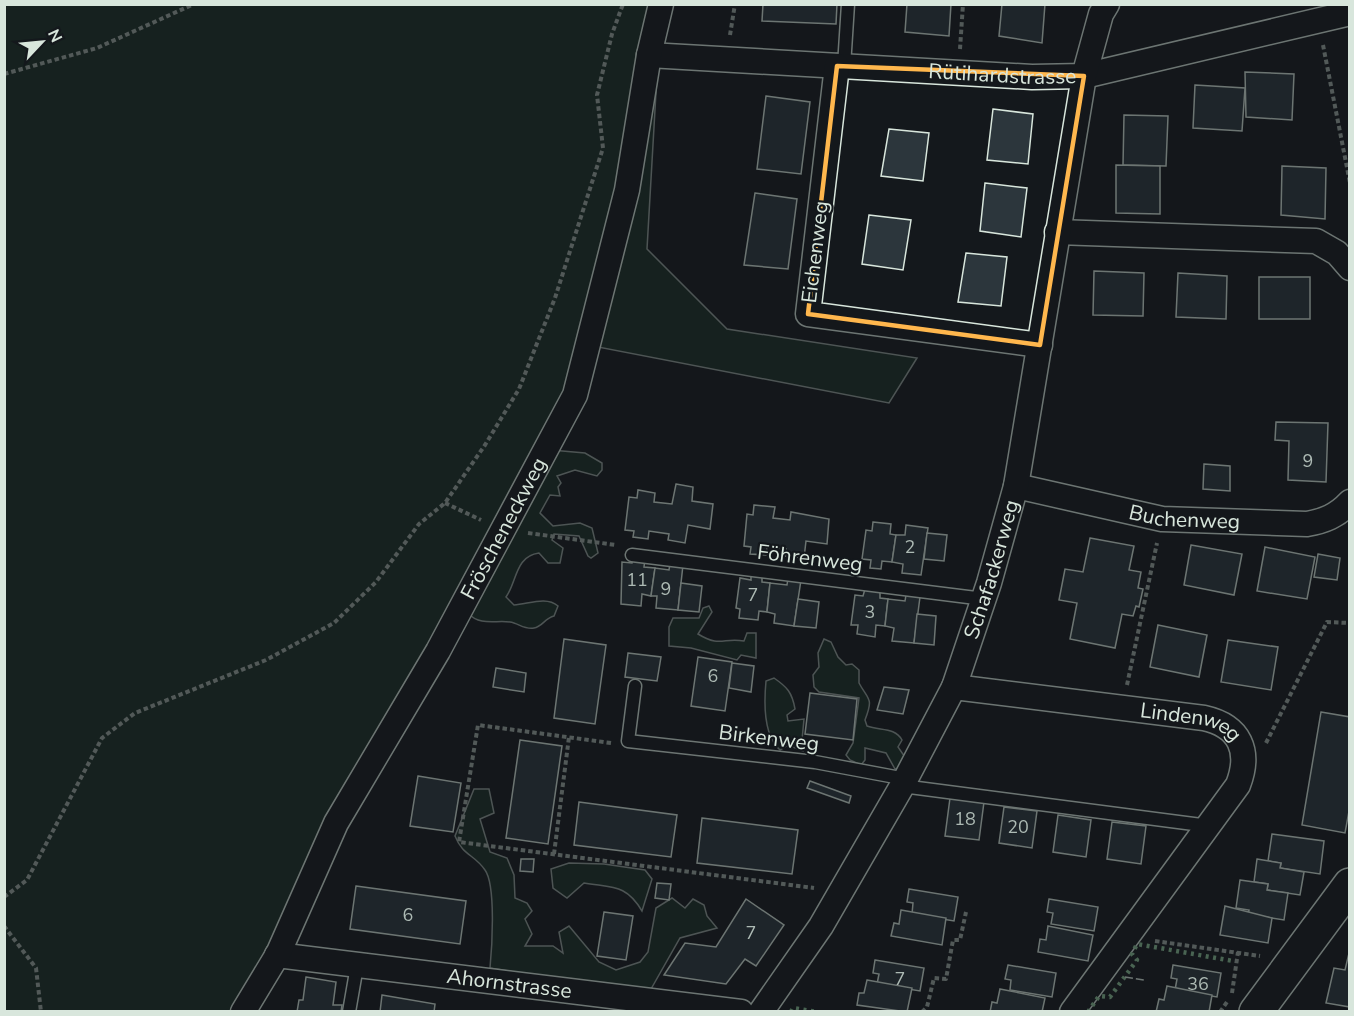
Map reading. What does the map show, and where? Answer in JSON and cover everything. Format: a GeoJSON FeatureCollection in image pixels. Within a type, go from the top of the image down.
{"type":"FeatureCollection","features":[{"type":"Feature","properties":{"kind":"street","name":"Fröscheneckweg"},"geometry":{"type":"LineString","coordinates":[[243,1011],[277,955],[336,823],[438,651],[575,395],[627,190],[649,55],[661,4]]}},
{"type":"Feature","properties":{"kind":"street","name":"Schafackerweg"},"geometry":{"type":"LineString","coordinates":[[761,1011],[822,926],[904,782],[954,687],[984,599],[1016,486],[1084,76],[1101,14],[1107,4]]}},
{"type":"Feature","properties":{"kind":"street","name":"Rütihardstrasse"},"geometry":{"type":"LineString","coordinates":[[649,55],[1032,77],[1084,76],[1350,13]]}},
{"type":"Feature","properties":{"kind":"street","name":"Eichenweg"},"geometry":{"type":"LineString","coordinates":[[841,66],[808,314],[1040,345]]}},
{"type":"Feature","properties":{"kind":"street"},"geometry":{"type":"LineString","coordinates":[[1057,232],[1316,241],[1337,253],[1350,268]]}},
{"type":"Feature","properties":{"kind":"street","name":"Buchenweg"},"geometry":{"type":"LineString","coordinates":[[1016,486],[1162,519],[1307,524],[1324,521],[1342,511],[1350,502]]}},
{"type":"Feature","properties":{"kind":"street","name":"Lindenweg"},"geometry":{"type":"LineString","coordinates":[[954,687],[1217,721],[1230,728],[1243,752],[1245,768],[1238,785],[1072,1011]]}},
{"type":"Feature","properties":{"kind":"street"},"geometry":{"type":"LineString","coordinates":[[1256,1011],[1350,885]]}},
{"type":"Feature","properties":{"kind":"street","name":"Ahornstrasse"},"geometry":{"type":"LineString","coordinates":[[277,955],[741,1011]]}},
{"type":"Feature","properties":{"kind":"lane"},"geometry":{"type":"LineString","coordinates":[[841,66],[848,4]]}},
{"type":"Feature","properties":{"kind":"lane","name":"Föhrenweg"},"geometry":{"type":"LineString","coordinates":[[632,555],[984,599]]}},
{"type":"Feature","properties":{"kind":"lane"},"geometry":{"type":"LineString","coordinates":[[628,741],[636,686]]}},
{"type":"Feature","properties":{"kind":"lane","name":"Birkenweg"},"geometry":{"type":"LineString","coordinates":[[628,741],[815,762],[904,782],[1209,826]]}},
{"type":"Feature","properties":{"kind":"lane"},"geometry":{"type":"LineString","coordinates":[[350,1011],[357,966]]}},
{"type":"Feature","properties":{"kind":"path"},"geometry":{"type":"LineString","coordinates":[[4,74],[97,48],[194,4]]}},
{"type":"Feature","properties":{"kind":"path"},"geometry":{"type":"LineString","coordinates":[[4,897],[27,880],[102,738],[135,712],[266,660],[334,623],[376,582],[419,524],[445,502],[485,445],[519,389],[555,298],[603,148],[597,95],[612,34],[623,4]]}},
{"type":"Feature","properties":{"kind":"path"},"geometry":{"type":"LineString","coordinates":[[959,73],[963,4]]}},
{"type":"Feature","properties":{"kind":"path"},"geometry":{"type":"LineString","coordinates":[[1318,21],[1350,183]]}},
{"type":"Feature","properties":{"kind":"path"},"geometry":{"type":"LineString","coordinates":[[445,502],[502,529],[630,547],[632,555]]}},
{"type":"Feature","properties":{"kind":"path"},"geometry":{"type":"LineString","coordinates":[[1123,708],[1162,519]]}},
{"type":"Feature","properties":{"kind":"path"},"geometry":{"type":"LineString","coordinates":[[1245,768],[1255,764],[1327,622],[1350,623]]}},
{"type":"Feature","properties":{"kind":"path"},"geometry":{"type":"LineString","coordinates":[[628,741],[616,744],[478,725],[459,842],[842,892]]}},
{"type":"Feature","properties":{"kind":"path"},"geometry":{"type":"LineString","coordinates":[[554,854],[569,737]]}},
{"type":"Feature","properties":{"kind":"path"},"geometry":{"type":"LineString","coordinates":[[922,1011],[927,1007],[934,978],[946,979],[953,940],[960,940],[966,912]]}},
{"type":"Feature","properties":{"kind":"path"},"geometry":{"type":"LineString","coordinates":[[4,926],[36,968],[41,1011]]}},
{"type":"Feature","properties":{"kind":"path"},"geometry":{"type":"LineString","coordinates":[[1127,937],[1264,956]]}},
{"type":"Feature","properties":{"kind":"path"},"geometry":{"type":"LineString","coordinates":[[1220,1011],[1231,997],[1238,952]]}},
{"type":"Feature","properties":{"kind":"highlighted area"},"geometry":{"type":"Polygon","coordinates":[[[837,66],[1084,76],[1040,345],[808,314],[837,66]]]}},
{"type":"Feature","properties":{"kind":"green space"},"geometry":{"type":"Polygon","coordinates":[[[5,5],[661,5],[647,249],[727,329],[917,358],[889,403],[588,345],[243,1011],[5,1012],[5,5]]]}},
{"type":"Feature","properties":{"kind":"green space"},"geometry":{"type":"Polygon","coordinates":[[[551,450],[585,453],[602,463],[602,470],[597,476],[575,470],[557,476],[561,483],[558,487],[560,496],[550,495],[540,513],[553,526],[580,523],[592,528],[598,553],[591,558],[588,556],[579,536],[554,534],[552,540],[563,548],[560,563],[548,563],[539,553],[525,559],[506,597],[514,605],[548,601],[558,606],[554,616],[539,626],[531,628],[510,622],[488,622],[473,618],[469,614],[551,450]]]}},
{"type":"Feature","properties":{"kind":"green space"},"geometry":{"type":"Polygon","coordinates":[[[709,606],[712,612],[698,634],[717,641],[744,641],[747,633],[756,633],[756,658],[741,655],[737,660],[691,648],[669,646],[669,627],[673,618],[699,618],[703,608],[709,606]]]}},
{"type":"Feature","properties":{"kind":"green space"},"geometry":{"type":"Polygon","coordinates":[[[824,639],[831,642],[838,657],[846,665],[852,664],[859,670],[859,683],[869,703],[865,720],[867,726],[891,731],[899,736],[902,740],[898,747],[907,760],[904,767],[895,769],[886,753],[865,748],[865,760],[861,765],[850,760],[846,755],[853,743],[859,698],[819,692],[814,687],[813,675],[819,667],[818,653],[824,639]]]}},
{"type":"Feature","properties":{"kind":"green space"},"geometry":{"type":"Polygon","coordinates":[[[774,678],[786,687],[792,698],[795,709],[787,715],[788,721],[804,719],[802,740],[807,745],[803,751],[788,745],[780,750],[770,736],[766,718],[765,689],[766,681],[774,678]]]}},
{"type":"Feature","properties":{"kind":"green space"},"geometry":{"type":"Polygon","coordinates":[[[474,789],[489,789],[494,813],[480,819],[490,852],[507,858],[514,875],[515,898],[527,903],[532,911],[525,919],[532,934],[525,946],[553,946],[563,953],[559,932],[569,926],[599,962],[616,970],[640,962],[648,952],[656,908],[672,898],[685,908],[693,899],[704,905],[707,916],[717,928],[680,938],[651,989],[569,981],[490,968],[491,889],[485,870],[462,848],[455,836],[474,789]]]}},
{"type":"Feature","properties":{"kind":"green space"},"geometry":{"type":"Polygon","coordinates":[[[569,863],[604,864],[645,870],[652,879],[642,911],[630,896],[611,887],[584,883],[567,898],[553,888],[551,869],[569,863]]]}},
{"type":"Feature","properties":{"kind":"building"},"geometry":{"type":"Polygon","coordinates":[[[763,4],[837,4],[836,24],[762,21],[763,4]]]}},
{"type":"Feature","properties":{"kind":"building"},"geometry":{"type":"Polygon","coordinates":[[[907,4],[951,4],[949,36],[905,32],[907,4]]]}},
{"type":"Feature","properties":{"kind":"building"},"geometry":{"type":"Polygon","coordinates":[[[1002,4],[1045,4],[1042,43],[999,36],[1002,4]]]}},
{"type":"Feature","properties":{"kind":"building"},"geometry":{"type":"Polygon","coordinates":[[[1245,72],[1294,74],[1292,120],[1246,117],[1245,72]]]}},
{"type":"Feature","properties":{"kind":"building"},"geometry":{"type":"Polygon","coordinates":[[[1195,85],[1245,88],[1242,131],[1193,128],[1195,85]]]}},
{"type":"Feature","properties":{"kind":"building"},"geometry":{"type":"Polygon","coordinates":[[[766,96],[810,102],[801,174],[757,169],[766,96]]]}},
{"type":"Feature","properties":{"kind":"building"},"geometry":{"type":"Polygon","coordinates":[[[993,109],[1033,114],[1028,164],[987,160],[993,109]]]}},
{"type":"Feature","properties":{"kind":"building"},"geometry":{"type":"Polygon","coordinates":[[[1124,115],[1168,116],[1166,166],[1123,165],[1124,115]]]}},
{"type":"Feature","properties":{"kind":"building"},"geometry":{"type":"Polygon","coordinates":[[[889,129],[929,133],[923,181],[881,176],[889,129]]]}},
{"type":"Feature","properties":{"kind":"building"},"geometry":{"type":"Polygon","coordinates":[[[1116,165],[1160,166],[1160,214],[1116,213],[1116,165]]]}},
{"type":"Feature","properties":{"kind":"building"},"geometry":{"type":"Polygon","coordinates":[[[1282,166],[1326,168],[1325,219],[1281,215],[1282,166]]]}},
{"type":"Feature","properties":{"kind":"building"},"geometry":{"type":"Polygon","coordinates":[[[985,183],[1027,188],[1021,237],[980,231],[985,183]]]}},
{"type":"Feature","properties":{"kind":"building"},"geometry":{"type":"Polygon","coordinates":[[[755,193],[797,199],[788,269],[744,265],[755,193]]]}},
{"type":"Feature","properties":{"kind":"building"},"geometry":{"type":"Polygon","coordinates":[[[869,215],[911,220],[903,270],[862,264],[869,215]]]}},
{"type":"Feature","properties":{"kind":"building"},"geometry":{"type":"Polygon","coordinates":[[[966,253],[1007,257],[1001,306],[958,302],[966,253]]]}},
{"type":"Feature","properties":{"kind":"building"},"geometry":{"type":"Polygon","coordinates":[[[1094,271],[1144,273],[1143,316],[1093,315],[1094,271]]]}},
{"type":"Feature","properties":{"kind":"building"},"geometry":{"type":"Polygon","coordinates":[[[1178,273],[1227,276],[1226,319],[1176,317],[1178,273]]]}},
{"type":"Feature","properties":{"kind":"building"},"geometry":{"type":"Polygon","coordinates":[[[1259,277],[1310,277],[1310,319],[1259,319],[1259,277]]]}},
{"type":"Feature","properties":{"kind":"building"},"geometry":{"type":"Polygon","coordinates":[[[1276,422],[1328,423],[1326,482],[1288,480],[1289,441],[1275,440],[1276,422]]]}},
{"type":"Feature","properties":{"kind":"building"},"geometry":{"type":"Polygon","coordinates":[[[1204,464],[1230,466],[1230,491],[1203,489],[1204,464]]]}},
{"type":"Feature","properties":{"kind":"building"},"geometry":{"type":"Polygon","coordinates":[[[676,484],[693,487],[692,501],[713,504],[710,529],[688,525],[685,543],[668,540],[669,534],[649,531],[648,539],[633,537],[634,531],[625,530],[629,497],[637,498],[638,490],[655,493],[654,502],[672,504],[676,484]]]}},
{"type":"Feature","properties":{"kind":"building"},"geometry":{"type":"Polygon","coordinates":[[[754,505],[775,507],[773,518],[790,520],[791,512],[829,519],[827,544],[806,541],[804,558],[785,556],[786,549],[767,547],[766,555],[750,554],[751,547],[744,546],[747,514],[753,515],[754,505]]]}},
{"type":"Feature","properties":{"kind":"building"},"geometry":{"type":"Polygon","coordinates":[[[873,522],[891,524],[890,534],[896,535],[892,562],[882,561],[881,569],[870,568],[871,560],[862,559],[866,530],[872,531],[873,522]]]}},
{"type":"Feature","properties":{"kind":"building"},"geometry":{"type":"Polygon","coordinates":[[[906,525],[928,528],[921,575],[902,573],[903,564],[892,562],[896,535],[905,535],[906,525]]]}},
{"type":"Feature","properties":{"kind":"building"},"geometry":{"type":"Polygon","coordinates":[[[927,533],[947,535],[944,561],[924,559],[927,533]]]}},
{"type":"Feature","properties":{"kind":"building"},"geometry":{"type":"Polygon","coordinates":[[[1090,538],[1134,546],[1129,570],[1141,572],[1138,588],[1143,589],[1139,607],[1136,606],[1133,616],[1122,614],[1115,648],[1070,639],[1077,603],[1059,600],[1065,569],[1083,572],[1090,538]]]}},
{"type":"Feature","properties":{"kind":"building"},"geometry":{"type":"Polygon","coordinates":[[[1191,545],[1242,554],[1234,595],[1184,585],[1191,545]]]}},
{"type":"Feature","properties":{"kind":"building"},"geometry":{"type":"Polygon","coordinates":[[[1265,547],[1315,557],[1307,599],[1257,591],[1265,547]]]}},
{"type":"Feature","properties":{"kind":"building"},"geometry":{"type":"Polygon","coordinates":[[[1318,554],[1340,558],[1337,580],[1314,577],[1318,554]]]}},
{"type":"Feature","properties":{"kind":"building"},"geometry":{"type":"Polygon","coordinates":[[[633,558],[645,559],[644,567],[655,568],[651,596],[642,594],[641,606],[621,604],[622,562],[632,563],[633,558]]]}},
{"type":"Feature","properties":{"kind":"building"},"geometry":{"type":"Polygon","coordinates":[[[670,563],[683,565],[678,610],[656,608],[657,596],[651,596],[655,568],[669,570],[670,563]]]}},
{"type":"Feature","properties":{"kind":"building"},"geometry":{"type":"Polygon","coordinates":[[[751,576],[762,577],[762,582],[770,583],[767,612],[759,611],[758,620],[739,618],[740,609],[736,608],[740,578],[751,580],[751,576]]]}},
{"type":"Feature","properties":{"kind":"building"},"geometry":{"type":"Polygon","coordinates":[[[788,578],[801,580],[794,626],[774,623],[775,614],[767,612],[770,583],[787,585],[788,578]]]}},
{"type":"Feature","properties":{"kind":"building"},"geometry":{"type":"Polygon","coordinates":[[[681,583],[702,586],[699,612],[678,610],[681,583]]]}},
{"type":"Feature","properties":{"kind":"building"},"geometry":{"type":"Polygon","coordinates":[[[865,589],[880,591],[880,598],[888,599],[885,626],[876,625],[875,637],[857,634],[858,625],[851,625],[855,595],[863,596],[865,589]]]}},
{"type":"Feature","properties":{"kind":"building"},"geometry":{"type":"Polygon","coordinates":[[[906,595],[920,597],[914,643],[892,641],[894,628],[885,626],[888,599],[905,601],[906,595]]]}},
{"type":"Feature","properties":{"kind":"building"},"geometry":{"type":"Polygon","coordinates":[[[798,599],[819,602],[816,628],[794,626],[798,599]]]}},
{"type":"Feature","properties":{"kind":"building"},"geometry":{"type":"Polygon","coordinates":[[[917,614],[936,616],[934,645],[914,643],[917,614]]]}},
{"type":"Feature","properties":{"kind":"building"},"geometry":{"type":"Polygon","coordinates":[[[1158,625],[1207,635],[1199,677],[1150,667],[1158,625]]]}},
{"type":"Feature","properties":{"kind":"building"},"geometry":{"type":"Polygon","coordinates":[[[564,639],[606,645],[595,724],[554,718],[564,639]]]}},
{"type":"Feature","properties":{"kind":"building"},"geometry":{"type":"Polygon","coordinates":[[[1228,640],[1278,647],[1271,690],[1221,682],[1228,640]]]}},
{"type":"Feature","properties":{"kind":"building"},"geometry":{"type":"Polygon","coordinates":[[[628,653],[661,657],[657,681],[625,677],[628,653]]]}},
{"type":"Feature","properties":{"kind":"building"},"geometry":{"type":"Polygon","coordinates":[[[698,657],[732,662],[725,711],[691,706],[698,657]]]}},
{"type":"Feature","properties":{"kind":"building"},"geometry":{"type":"Polygon","coordinates":[[[732,663],[754,666],[751,692],[729,688],[732,663]]]}},
{"type":"Feature","properties":{"kind":"building"},"geometry":{"type":"Polygon","coordinates":[[[496,668],[526,673],[524,692],[493,687],[496,668]]]}},
{"type":"Feature","properties":{"kind":"building"},"geometry":{"type":"Polygon","coordinates":[[[884,687],[909,690],[903,714],[877,710],[884,687]]]}},
{"type":"Feature","properties":{"kind":"building"},"geometry":{"type":"Polygon","coordinates":[[[810,693],[857,699],[853,740],[805,734],[810,693]]]}},
{"type":"Feature","properties":{"kind":"building"},"geometry":{"type":"Polygon","coordinates":[[[1321,712],[1350,717],[1350,806],[1345,833],[1302,825],[1321,712]]]}},
{"type":"Feature","properties":{"kind":"building"},"geometry":{"type":"Polygon","coordinates":[[[520,740],[562,746],[548,844],[506,838],[520,740]]]}},
{"type":"Feature","properties":{"kind":"building"},"geometry":{"type":"Polygon","coordinates":[[[418,776],[461,783],[453,832],[410,826],[418,776]]]}},
{"type":"Feature","properties":{"kind":"building"},"geometry":{"type":"Polygon","coordinates":[[[810,781],[851,796],[849,803],[807,788],[810,781]]]}},
{"type":"Feature","properties":{"kind":"building"},"geometry":{"type":"Polygon","coordinates":[[[950,798],[984,802],[979,840],[945,836],[950,798]]]}},
{"type":"Feature","properties":{"kind":"building"},"geometry":{"type":"Polygon","coordinates":[[[579,802],[677,815],[671,857],[574,845],[579,802]]]}},
{"type":"Feature","properties":{"kind":"building"},"geometry":{"type":"Polygon","coordinates":[[[1004,807],[1037,811],[1032,848],[999,843],[1004,807]]]}},
{"type":"Feature","properties":{"kind":"building"},"geometry":{"type":"Polygon","coordinates":[[[1058,815],[1091,820],[1086,857],[1053,852],[1058,815]]]}},
{"type":"Feature","properties":{"kind":"building"},"geometry":{"type":"Polygon","coordinates":[[[702,818],[798,830],[792,874],[697,863],[702,818]]]}},
{"type":"Feature","properties":{"kind":"building"},"geometry":{"type":"Polygon","coordinates":[[[1112,822],[1146,826],[1141,864],[1107,859],[1112,822]]]}},
{"type":"Feature","properties":{"kind":"building"},"geometry":{"type":"Polygon","coordinates":[[[1272,834],[1324,841],[1320,874],[1280,868],[1281,863],[1268,861],[1272,834]]]}},
{"type":"Feature","properties":{"kind":"building"},"geometry":{"type":"Polygon","coordinates":[[[521,859],[534,859],[533,872],[520,871],[521,859]]]}},
{"type":"Feature","properties":{"kind":"building"},"geometry":{"type":"Polygon","coordinates":[[[1257,859],[1281,863],[1280,868],[1304,872],[1300,895],[1267,890],[1268,884],[1254,882],[1257,859]]]}},
{"type":"Feature","properties":{"kind":"building"},"geometry":{"type":"Polygon","coordinates":[[[1240,880],[1268,884],[1267,890],[1288,893],[1284,920],[1248,914],[1249,910],[1236,908],[1240,880]]]}},
{"type":"Feature","properties":{"kind":"building"},"geometry":{"type":"Polygon","coordinates":[[[657,883],[671,884],[669,900],[655,898],[657,883]]]}},
{"type":"Feature","properties":{"kind":"building"},"geometry":{"type":"Polygon","coordinates":[[[356,886],[466,901],[460,944],[350,929],[356,886]]]}},
{"type":"Feature","properties":{"kind":"building"},"geometry":{"type":"Polygon","coordinates":[[[909,889],[958,897],[954,921],[912,914],[913,903],[907,902],[909,889]]]}},
{"type":"Feature","properties":{"kind":"building"},"geometry":{"type":"Polygon","coordinates":[[[746,899],[784,925],[756,966],[745,959],[726,984],[664,975],[685,943],[716,947],[746,899]]]}},
{"type":"Feature","properties":{"kind":"building"},"geometry":{"type":"Polygon","coordinates":[[[1049,899],[1098,907],[1094,931],[1051,924],[1053,913],[1047,912],[1049,899]]]}},
{"type":"Feature","properties":{"kind":"building"},"geometry":{"type":"Polygon","coordinates":[[[1225,906],[1272,918],[1268,943],[1220,935],[1225,906]]]}},
{"type":"Feature","properties":{"kind":"building"},"geometry":{"type":"Polygon","coordinates":[[[901,910],[946,918],[942,945],[891,936],[894,923],[899,924],[901,910]]]}},
{"type":"Feature","properties":{"kind":"building"},"geometry":{"type":"Polygon","coordinates":[[[604,912],[633,916],[626,960],[597,956],[604,912]]]}},
{"type":"Feature","properties":{"kind":"building"},"geometry":{"type":"Polygon","coordinates":[[[1048,926],[1093,935],[1088,961],[1038,952],[1040,939],[1046,940],[1048,926]]]}},
{"type":"Feature","properties":{"kind":"building"},"geometry":{"type":"Polygon","coordinates":[[[1350,949],[1350,1007],[1326,1003],[1334,968],[1345,970],[1350,949]]]}},
{"type":"Feature","properties":{"kind":"building"},"geometry":{"type":"Polygon","coordinates":[[[875,960],[924,968],[920,991],[877,984],[879,974],[873,973],[875,960]]]}},
{"type":"Feature","properties":{"kind":"building"},"geometry":{"type":"Polygon","coordinates":[[[1008,965],[1056,973],[1052,997],[1010,990],[1011,980],[1005,979],[1008,965]]]}},
{"type":"Feature","properties":{"kind":"building"},"geometry":{"type":"Polygon","coordinates":[[[1173,965],[1221,973],[1217,997],[1175,990],[1177,979],[1171,978],[1173,965]]]}},
{"type":"Feature","properties":{"kind":"building"},"geometry":{"type":"Polygon","coordinates":[[[306,977],[336,982],[333,1005],[342,1005],[341,1012],[297,1012],[299,1000],[303,1000],[306,977]]]}},
{"type":"Feature","properties":{"kind":"building"},"geometry":{"type":"Polygon","coordinates":[[[867,980],[912,988],[907,1012],[857,1005],[859,993],[864,993],[867,980]]]}},
{"type":"Feature","properties":{"kind":"building"},"geometry":{"type":"Polygon","coordinates":[[[1167,986],[1212,995],[1209,1012],[1156,1012],[1159,999],[1164,1000],[1167,986]]]}},
{"type":"Feature","properties":{"kind":"building"},"geometry":{"type":"Polygon","coordinates":[[[1000,989],[1045,998],[1042,1012],[990,1012],[992,1002],[997,1003],[1000,989]]]}},
{"type":"Feature","properties":{"kind":"building"},"geometry":{"type":"Polygon","coordinates":[[[382,995],[435,1004],[434,1012],[380,1012],[382,995]]]}},
{"type":"Feature","properties":{"kind":"hedge"},"geometry":{"type":"LineString","coordinates":[[1088,1012],[1099,996],[1110,997],[1137,960],[1132,954],[1137,944],[1233,961]]}},
{"type":"Feature","properties":{"kind":"hedge"},"geometry":{"type":"LineString","coordinates":[[791,1012],[793,1008],[817,1012]]}},
{"type":"Feature","properties":{"kind":"fence"},"geometry":{"type":"LineString","coordinates":[[1125,977],[1144,980]]}}]}
